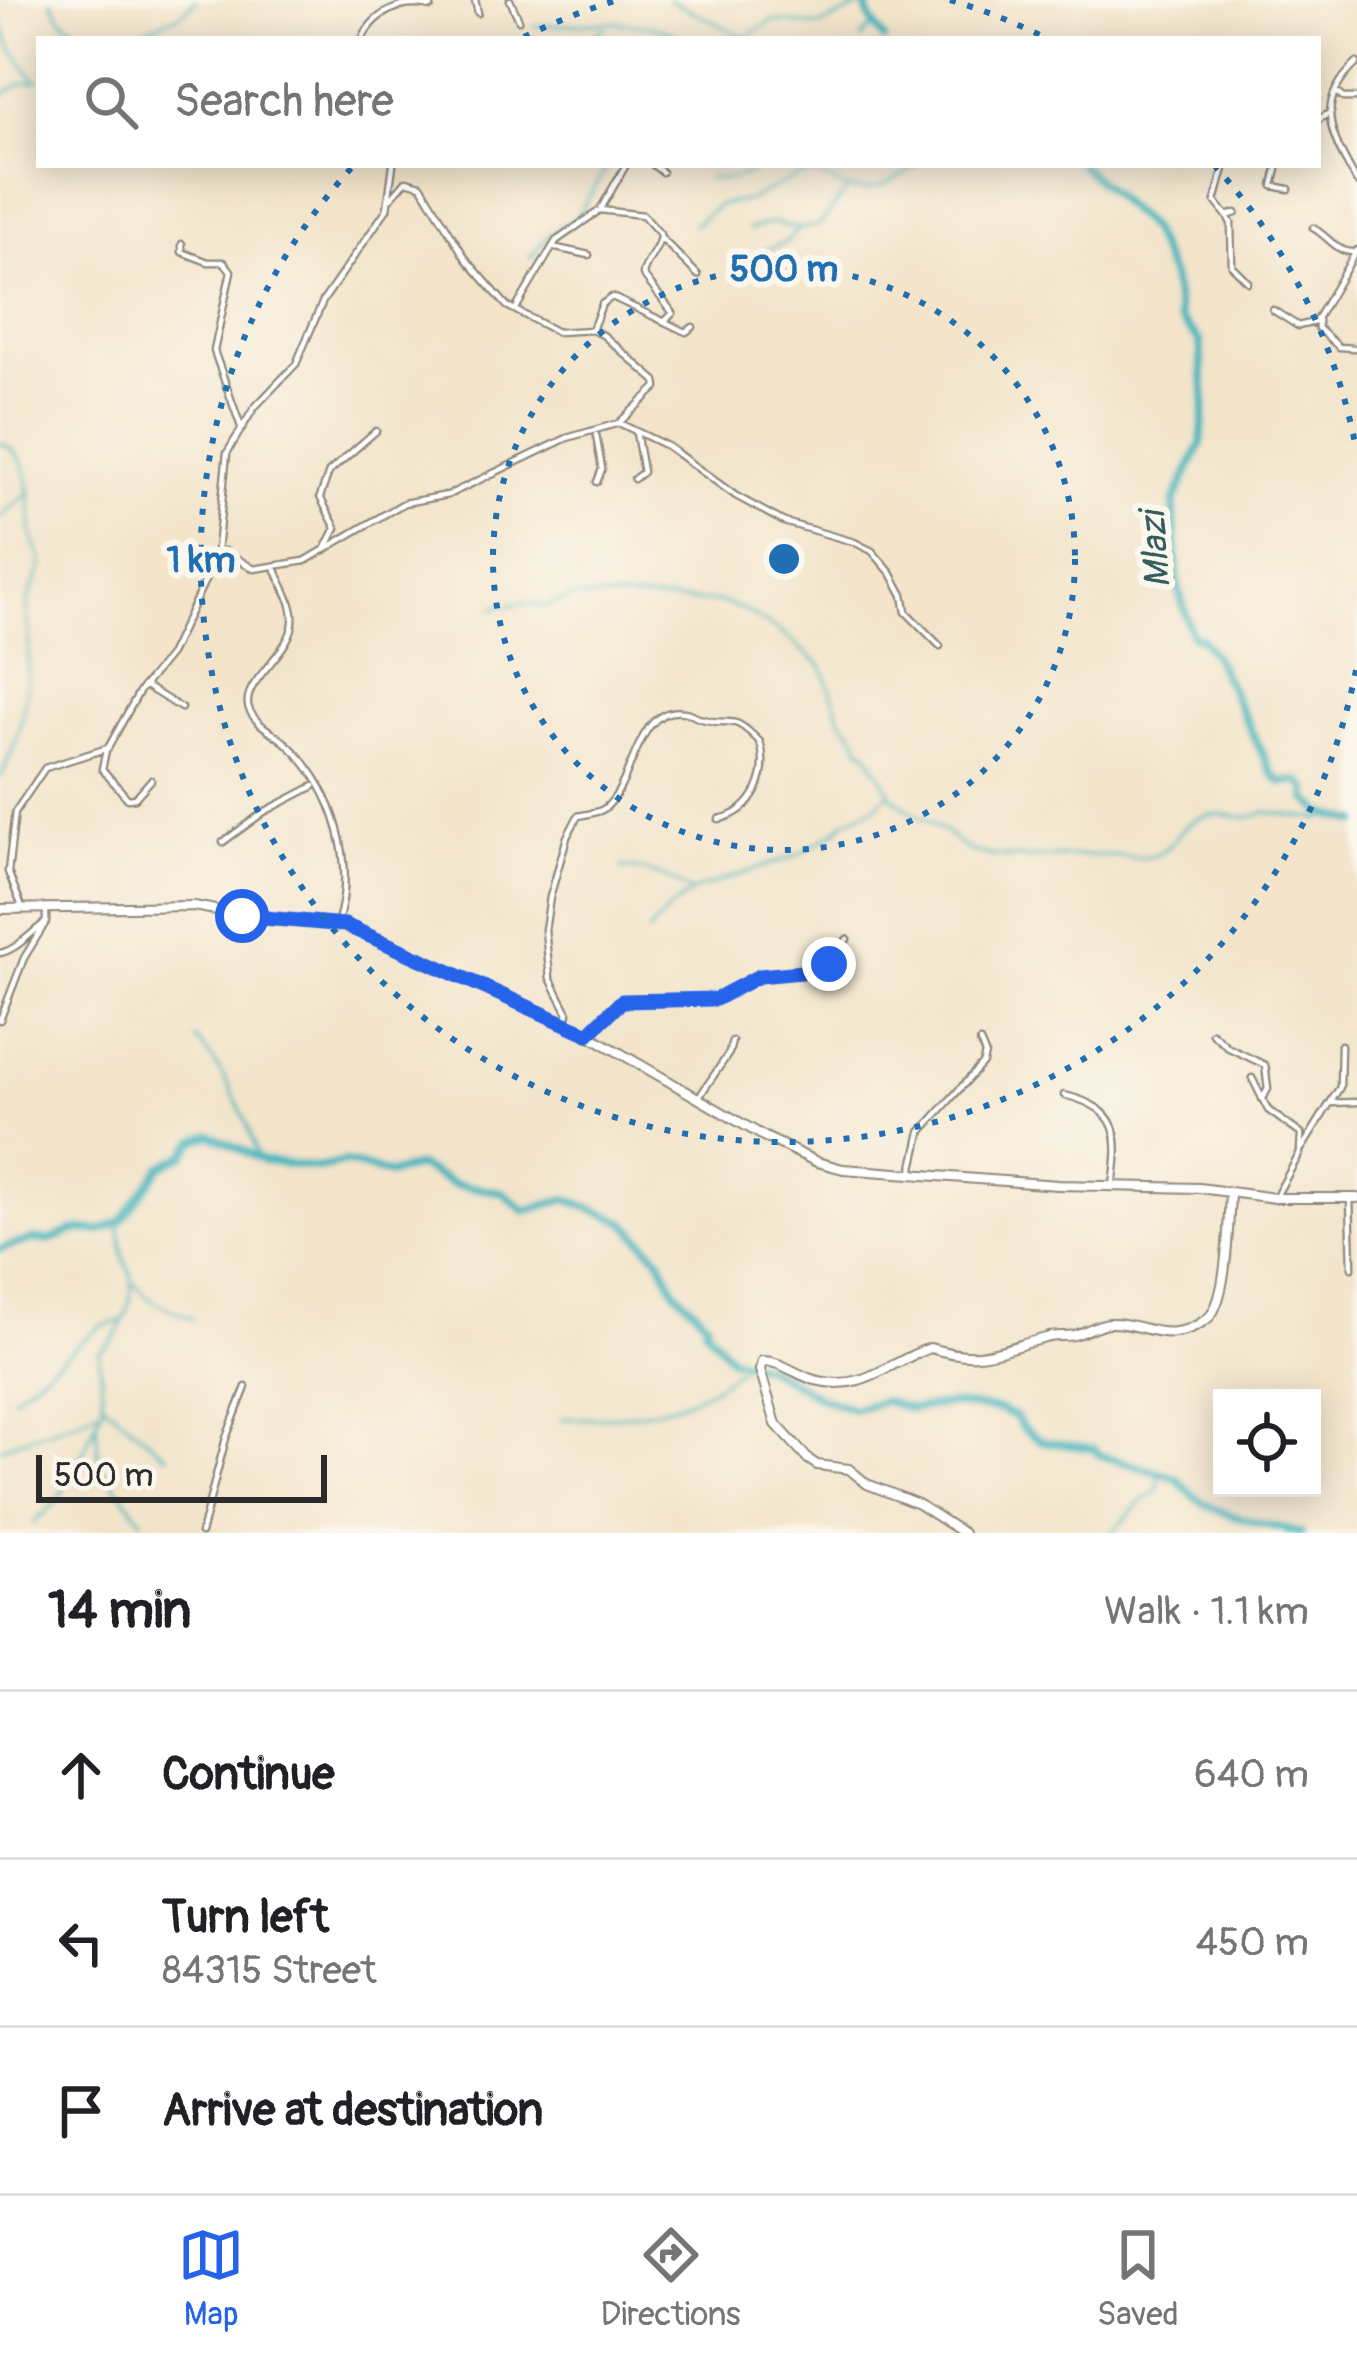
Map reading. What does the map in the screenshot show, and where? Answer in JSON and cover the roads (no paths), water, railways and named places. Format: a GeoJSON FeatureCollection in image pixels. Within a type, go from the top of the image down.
{"type":"FeatureCollection","features":[{"type":"Feature","properties":{"kind":"street"},"geometry":{"type":"LineString","coordinates":[[392,9],[398,0]]}},
{"type":"Feature","properties":{"kind":"street"},"geometry":{"type":"LineString","coordinates":[[475,0],[478,14]]}},
{"type":"Feature","properties":{"kind":"street"},"geometry":{"type":"LineString","coordinates":[[510,0],[519,20]]}},
{"type":"Feature","properties":{"kind":"street"},"geometry":{"type":"LineString","coordinates":[[364,36],[372,19],[392,9],[431,7]]}},
{"type":"Feature","properties":{"kind":"street"},"geometry":{"type":"LineString","coordinates":[[1357,63],[1337,93],[1331,112],[1333,140],[1357,182]]}},
{"type":"Feature","properties":{"kind":"street"},"geometry":{"type":"LineString","coordinates":[[1337,93],[1357,98]]}},
{"type":"Feature","properties":{"kind":"street"},"geometry":{"type":"LineString","coordinates":[[1321,118],[1331,112]]}},
{"type":"Feature","properties":{"kind":"street"},"geometry":{"type":"LineString","coordinates":[[392,199],[393,168]]}},
{"type":"Feature","properties":{"kind":"street"},"geometry":{"type":"LineString","coordinates":[[514,311],[552,247],[600,210],[624,168]]}},
{"type":"Feature","properties":{"kind":"street"},"geometry":{"type":"LineString","coordinates":[[657,168],[662,172]]}},
{"type":"Feature","properties":{"kind":"street"},"geometry":{"type":"LineString","coordinates":[[1224,168],[1214,197],[1231,223],[1232,266],[1248,282]]}},
{"type":"Feature","properties":{"kind":"street"},"geometry":{"type":"LineString","coordinates":[[1277,168],[1273,186],[1289,189]]}},
{"type":"Feature","properties":{"kind":"street"},"geometry":{"type":"LineString","coordinates":[[151,780],[133,800],[128,799],[102,769],[106,750],[194,610],[214,556],[224,465],[262,398],[296,364],[323,301],[406,181],[421,185],[494,295],[514,311],[557,332],[592,330],[614,341],[657,384],[652,396],[619,424],[567,438],[448,494],[404,503],[305,561],[246,568],[222,550],[214,556]]}},
{"type":"Feature","properties":{"kind":"street"},"geometry":{"type":"LineString","coordinates":[[600,210],[643,215],[698,275]]}},
{"type":"Feature","properties":{"kind":"street"},"geometry":{"type":"LineString","coordinates":[[1227,215],[1236,213]]}},
{"type":"Feature","properties":{"kind":"street"},"geometry":{"type":"LineString","coordinates":[[1313,228],[1340,250],[1357,251],[1318,320],[1318,328],[1335,343],[1354,348]]}},
{"type":"Feature","properties":{"kind":"street"},"geometry":{"type":"LineString","coordinates":[[661,238],[643,275],[673,313],[665,322]]}},
{"type":"Feature","properties":{"kind":"street"},"geometry":{"type":"LineString","coordinates":[[182,244],[182,252],[224,262],[231,271],[214,351],[241,428]]}},
{"type":"Feature","properties":{"kind":"street"},"geometry":{"type":"LineString","coordinates":[[552,247],[589,255]]}},
{"type":"Feature","properties":{"kind":"street"},"geometry":{"type":"LineString","coordinates":[[592,330],[602,304],[612,297],[686,332],[693,327]]}},
{"type":"Feature","properties":{"kind":"street"},"geometry":{"type":"LineString","coordinates":[[1273,310],[1298,326],[1318,320]]}},
{"type":"Feature","properties":{"kind":"street"},"geometry":{"type":"LineString","coordinates":[[619,424],[667,446],[736,496],[784,522],[872,551],[891,573],[906,612],[940,646]]}},
{"type":"Feature","properties":{"kind":"street"},"geometry":{"type":"LineString","coordinates":[[324,552],[337,528],[320,497],[325,478],[376,431]]}},
{"type":"Feature","properties":{"kind":"street"},"geometry":{"type":"LineString","coordinates":[[596,432],[602,469],[597,482]]}},
{"type":"Feature","properties":{"kind":"street"},"geometry":{"type":"LineString","coordinates":[[634,478],[643,472],[636,432]]}},
{"type":"Feature","properties":{"kind":"street"},"geometry":{"type":"LineString","coordinates":[[275,567],[293,625],[284,650],[249,690],[248,704],[259,723],[294,751],[316,784],[344,849],[343,905],[337,924]]}},
{"type":"Feature","properties":{"kind":"street"},"geometry":{"type":"LineString","coordinates":[[144,685],[181,708]]}},
{"type":"Feature","properties":{"kind":"street"},"geometry":{"type":"LineString","coordinates":[[565,1023],[567,1010],[554,990],[545,934],[567,837],[578,816],[606,808],[628,773],[640,737],[659,717],[678,711],[703,719],[730,720],[760,742],[766,767],[749,804],[719,819]]}},
{"type":"Feature","properties":{"kind":"street"},"geometry":{"type":"LineString","coordinates":[[23,909],[8,872],[15,812],[50,764],[106,750]]}},
{"type":"Feature","properties":{"kind":"street"},"geometry":{"type":"LineString","coordinates":[[223,842],[264,812],[291,802],[316,784]]}},
{"type":"Feature","properties":{"kind":"street"},"geometry":{"type":"LineString","coordinates":[[0,909],[182,906],[354,928],[588,1034],[817,1162],[912,1177],[1198,1188],[1275,1198],[1353,1198],[1352,1268]]}},
{"type":"Feature","properties":{"kind":"street"},"geometry":{"type":"LineString","coordinates":[[0,1020],[24,958],[46,922],[46,910]]}},
{"type":"Feature","properties":{"kind":"street"},"geometry":{"type":"LineString","coordinates":[[0,953],[12,950],[46,922]]}},
{"type":"Feature","properties":{"kind":"street"},"geometry":{"type":"LineString","coordinates":[[588,1034],[622,1001],[716,999],[759,976],[829,964],[848,939]]}},
{"type":"Feature","properties":{"kind":"street"},"geometry":{"type":"LineString","coordinates":[[1212,1033],[1229,1048],[1265,1065],[1268,1089],[1262,1099]]}},
{"type":"Feature","properties":{"kind":"street"},"geometry":{"type":"LineString","coordinates":[[700,1097],[732,1041]]}},
{"type":"Feature","properties":{"kind":"street"},"geometry":{"type":"LineString","coordinates":[[912,1177],[921,1132],[983,1064],[980,1042]]}},
{"type":"Feature","properties":{"kind":"street"},"geometry":{"type":"LineString","coordinates":[[1275,1198],[1340,1087],[1341,1046]]}},
{"type":"Feature","properties":{"kind":"street"},"geometry":{"type":"LineString","coordinates":[[1252,1078],[1268,1110],[1298,1128],[1302,1148]]}},
{"type":"Feature","properties":{"kind":"street"},"geometry":{"type":"LineString","coordinates":[[1064,1095],[1083,1100],[1115,1130],[1118,1147],[1113,1186]]}},
{"type":"Feature","properties":{"kind":"street"},"geometry":{"type":"LineString","coordinates":[[1330,1103],[1357,1102]]}},
{"type":"Feature","properties":{"kind":"street"},"geometry":{"type":"LineString","coordinates":[[963,1533],[918,1504],[867,1484],[849,1469],[817,1465],[808,1459],[776,1424],[760,1370],[762,1361],[815,1380],[851,1383],[876,1376],[931,1348],[959,1357],[981,1357],[1106,1323],[1158,1334],[1175,1331],[1208,1318],[1216,1306],[1227,1267],[1230,1195]]}},
{"type":"Feature","properties":{"kind":"street"},"geometry":{"type":"LineString","coordinates":[[201,1533],[226,1438],[246,1387]]}},
{"type":"Feature","properties":{"kind":"waterway"},"geometry":{"type":"LineString","coordinates":[[51,0],[60,17],[83,36]]}},
{"type":"Feature","properties":{"kind":"waterway"},"geometry":{"type":"LineString","coordinates":[[138,36],[182,13],[195,0]]}},
{"type":"Feature","properties":{"kind":"waterway"},"geometry":{"type":"LineString","coordinates":[[669,0],[743,36]]}},
{"type":"Feature","properties":{"kind":"waterway","name":"Mlazi"},"geometry":{"type":"LineString","coordinates":[[866,0],[868,15],[882,36]]}},
{"type":"Feature","properties":{"kind":"waterway"},"geometry":{"type":"LineString","coordinates":[[748,36],[772,21],[821,26],[865,4]]}},
{"type":"Feature","properties":{"kind":"waterway"},"geometry":{"type":"LineString","coordinates":[[0,18],[11,48],[36,81]]}},
{"type":"Feature","properties":{"kind":"waterway"},"geometry":{"type":"LineString","coordinates":[[535,26],[632,24],[677,36]]}},
{"type":"Feature","properties":{"kind":"waterway"},"geometry":{"type":"LineString","coordinates":[[864,36],[874,25]]}},
{"type":"Feature","properties":{"kind":"waterway"},"geometry":{"type":"LineString","coordinates":[[595,36],[604,28]]}},
{"type":"Feature","properties":{"kind":"waterway"},"geometry":{"type":"LineString","coordinates":[[0,97],[36,81]]}},
{"type":"Feature","properties":{"kind":"waterway"},"geometry":{"type":"LineString","coordinates":[[530,258],[550,234],[576,218],[606,168]]}},
{"type":"Feature","properties":{"kind":"waterway"},"geometry":{"type":"LineString","coordinates":[[708,178],[729,179],[756,168]]}},
{"type":"Feature","properties":{"kind":"waterway"},"geometry":{"type":"LineString","coordinates":[[735,263],[786,242],[799,229],[820,225],[847,189],[884,185],[912,168]]}},
{"type":"Feature","properties":{"kind":"waterway","name":"Mlazi"},"geometry":{"type":"LineString","coordinates":[[1084,168],[1150,229],[1171,277],[1180,320],[1200,341],[1205,401],[1201,444],[1174,502],[1177,583],[1192,636],[1201,638],[1216,660],[1272,773],[1281,782],[1299,781],[1308,789],[1307,798],[1323,813],[1357,822]]}},
{"type":"Feature","properties":{"kind":"waterway"},"geometry":{"type":"LineString","coordinates":[[694,225],[718,205],[749,200],[800,175],[816,174],[847,189]]}},
{"type":"Feature","properties":{"kind":"waterway"},"geometry":{"type":"LineString","coordinates":[[749,229],[773,223],[799,229]]}},
{"type":"Feature","properties":{"kind":"waterway"},"geometry":{"type":"LineString","coordinates":[[0,443],[12,449],[25,469],[32,534],[41,565],[28,602],[23,710],[15,745],[0,777]]}},
{"type":"Feature","properties":{"kind":"waterway"},"geometry":{"type":"LineString","coordinates":[[0,517],[30,492]]}},
{"type":"Feature","properties":{"kind":"waterway"},"geometry":{"type":"LineString","coordinates":[[492,608],[522,603],[544,606],[576,597],[720,602],[744,610],[822,666],[841,719],[890,792]]}},
{"type":"Feature","properties":{"kind":"waterway"},"geometry":{"type":"LineString","coordinates":[[648,933],[669,909],[697,889],[796,856],[890,793],[968,849],[1019,858],[1149,857],[1162,852],[1191,822],[1207,816],[1248,817],[1265,812],[1321,819],[1328,814]]}},
{"type":"Feature","properties":{"kind":"waterway"},"geometry":{"type":"LineString","coordinates":[[621,868],[657,875],[690,891]]}},
{"type":"Feature","properties":{"kind":"waterway"},"geometry":{"type":"LineString","coordinates":[[196,1039],[233,1095],[257,1157]]}},
{"type":"Feature","properties":{"kind":"waterway"},"geometry":{"type":"LineString","coordinates":[[0,1249],[34,1239],[48,1241],[74,1230],[101,1231],[121,1221],[161,1167],[211,1135],[264,1161],[318,1168],[345,1162],[389,1174],[417,1166],[453,1184],[502,1192],[525,1211],[567,1199],[625,1222],[659,1258],[675,1290],[707,1322],[705,1328],[730,1358],[759,1365]]}},
{"type":"Feature","properties":{"kind":"waterway"},"geometry":{"type":"LineString","coordinates":[[119,1222],[123,1257],[132,1275]]}},
{"type":"Feature","properties":{"kind":"waterway"},"geometry":{"type":"LineString","coordinates":[[34,1523],[57,1501],[103,1406],[99,1352],[114,1338],[124,1318],[132,1275]]}},
{"type":"Feature","properties":{"kind":"waterway"},"geometry":{"type":"LineString","coordinates":[[135,1284],[152,1301],[193,1319]]}},
{"type":"Feature","properties":{"kind":"waterway"},"geometry":{"type":"LineString","coordinates":[[13,1397],[101,1326],[121,1321]]}},
{"type":"Feature","properties":{"kind":"waterway"},"geometry":{"type":"LineString","coordinates":[[561,1419],[635,1414],[682,1402],[725,1380],[743,1363]]}},
{"type":"Feature","properties":{"kind":"waterway"},"geometry":{"type":"LineString","coordinates":[[763,1365],[819,1397],[853,1409],[884,1401],[911,1409],[953,1404],[1000,1410],[1016,1417],[1021,1427],[1041,1441],[1095,1449],[1100,1455],[1177,1478],[1217,1510],[1301,1533]]}},
{"type":"Feature","properties":{"kind":"waterway"},"geometry":{"type":"LineString","coordinates":[[104,1403],[167,1456]]}},
{"type":"Feature","properties":{"kind":"waterway"},"geometry":{"type":"LineString","coordinates":[[0,1448],[98,1409]]}},
{"type":"Feature","properties":{"kind":"waterway"},"geometry":{"type":"LineString","coordinates":[[96,1423],[99,1465],[142,1520]]}},
{"type":"Feature","properties":{"kind":"waterway"},"geometry":{"type":"LineString","coordinates":[[1112,1533],[1157,1492],[1160,1473]]}}]}
